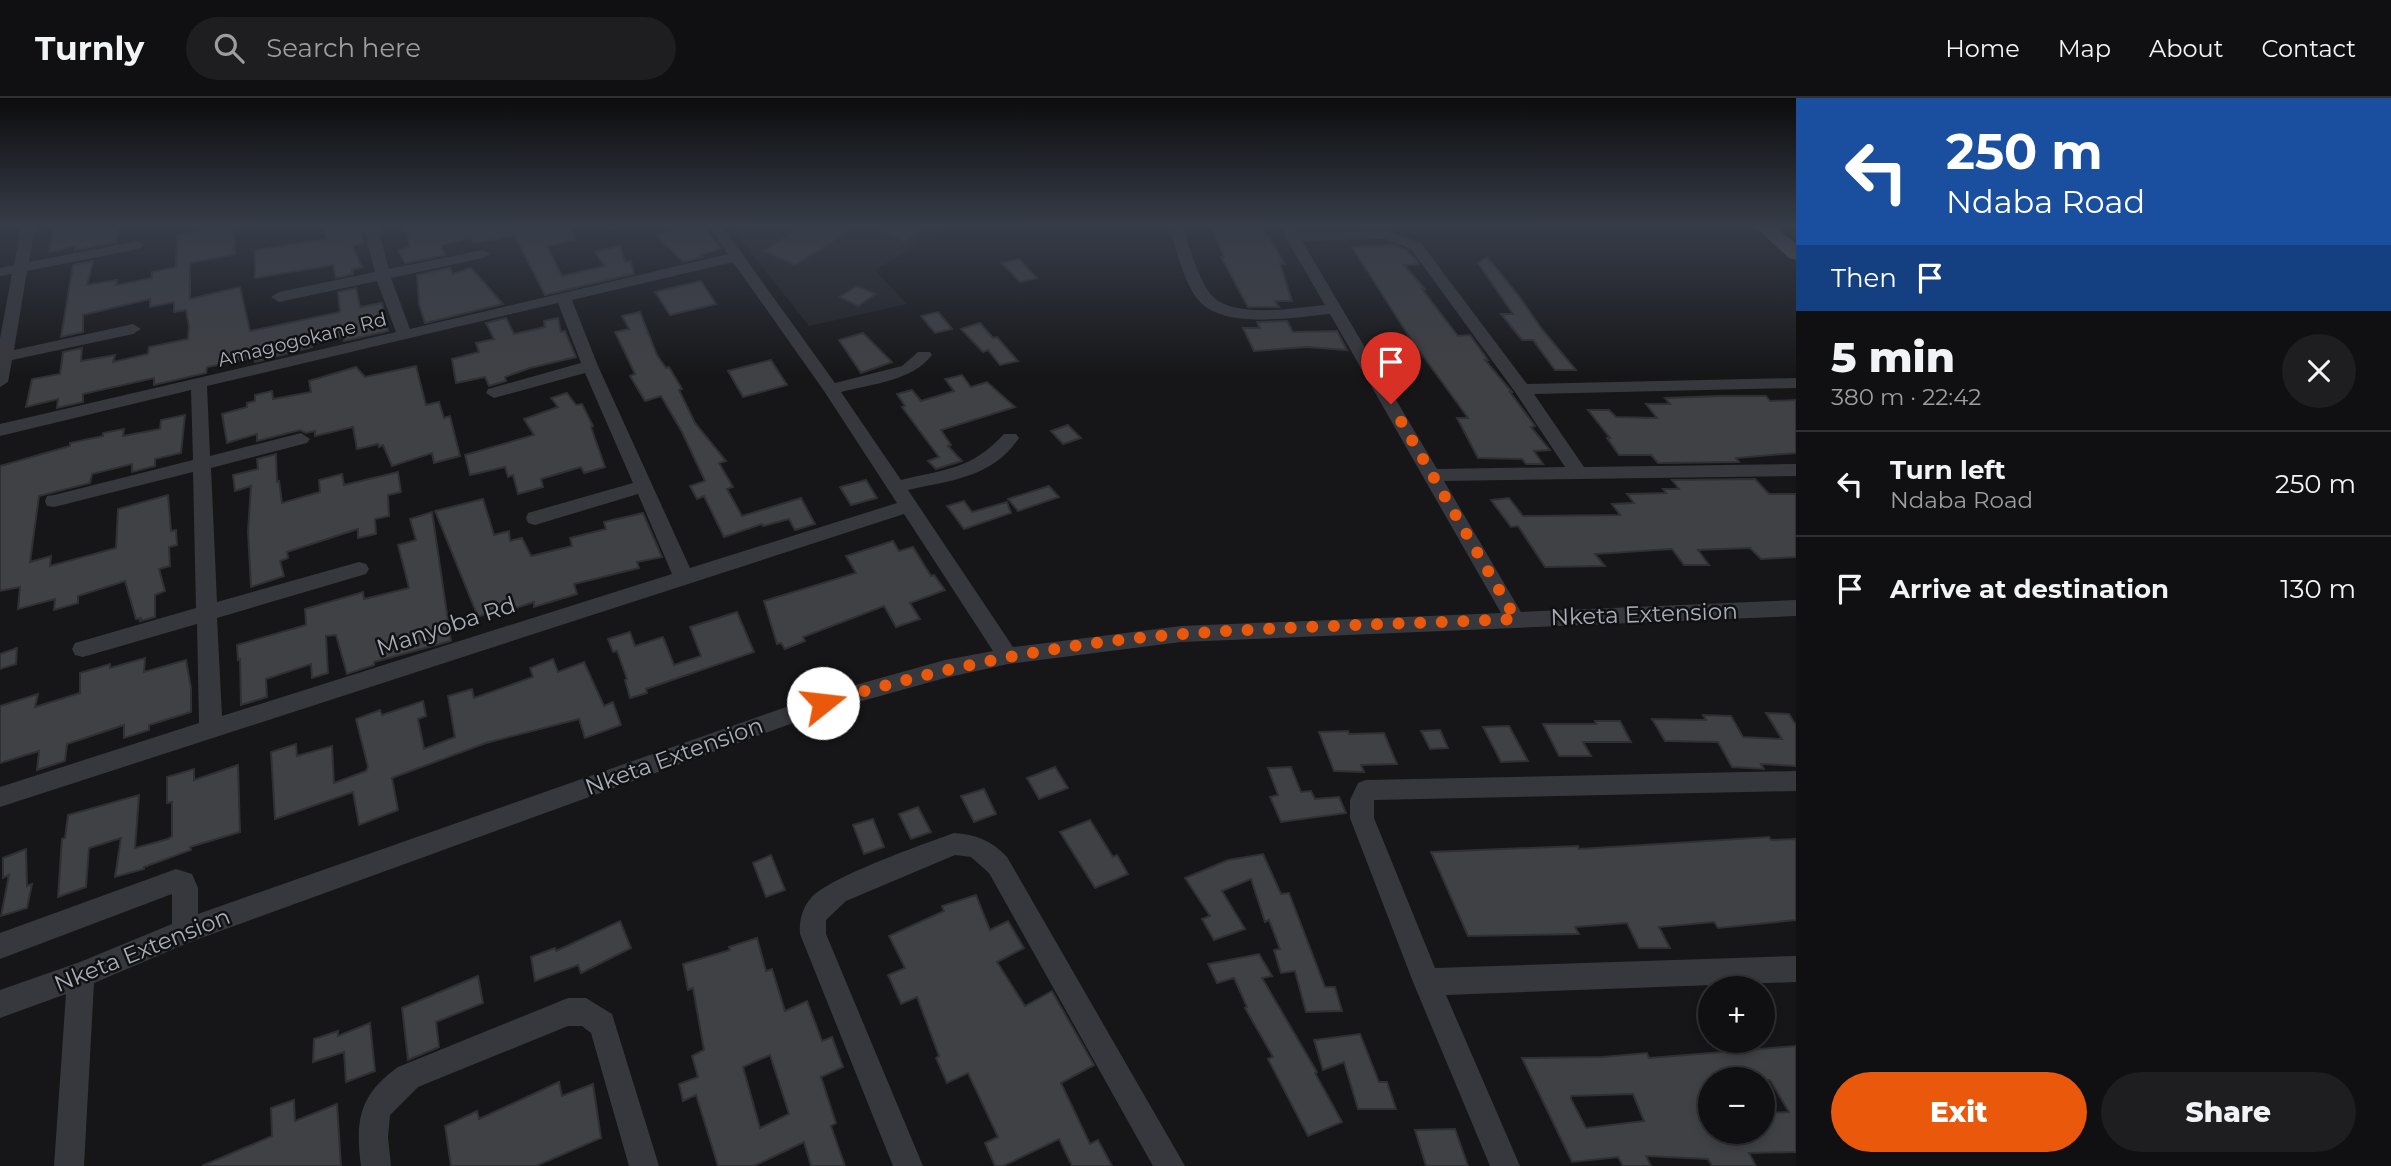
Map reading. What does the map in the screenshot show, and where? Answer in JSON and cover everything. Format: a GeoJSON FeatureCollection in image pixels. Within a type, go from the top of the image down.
{"type":"FeatureCollection","features":[{"type":"Feature","properties":{"kind":"street"},"geometry":{"type":"LineString","coordinates":[[0,382],[18,276]]}},
{"type":"Feature","properties":{"kind":"street"},"geometry":{"type":"LineString","coordinates":[[279,297],[383,276],[405,335]]}},
{"type":"Feature","properties":{"kind":"street","name":"Amagogokane Rd"},"geometry":{"type":"LineString","coordinates":[[0,430],[658,276]]}},
{"type":"Feature","properties":{"kind":"street"},"geometry":{"type":"LineString","coordinates":[[749,276],[831,389],[1008,656]]}},
{"type":"Feature","properties":{"kind":"street"},"geometry":{"type":"LineString","coordinates":[[1196,276],[1205,298],[1216,308],[1238,314],[1336,309]]}},
{"type":"Feature","properties":{"kind":"street"},"geometry":{"type":"LineString","coordinates":[[1316,276],[1516,619]]}},
{"type":"Feature","properties":{"kind":"street"},"geometry":{"type":"LineString","coordinates":[[1437,276],[1522,389],[1579,474]]}},
{"type":"Feature","properties":{"kind":"street"},"geometry":{"type":"LineString","coordinates":[[564,299],[590,366],[683,576]]}},
{"type":"Feature","properties":{"kind":"street"},"geometry":{"type":"LineString","coordinates":[[2,357],[133,329]]}},
{"type":"Feature","properties":{"kind":"street"},"geometry":{"type":"LineString","coordinates":[[831,389],[908,369],[924,355]]}},
{"type":"Feature","properties":{"kind":"street"},"geometry":{"type":"LineString","coordinates":[[494,393],[590,366]]}},
{"type":"Feature","properties":{"kind":"street"},"geometry":{"type":"LineString","coordinates":[[1522,389],[1796,383]]}},
{"type":"Feature","properties":{"kind":"street"},"geometry":{"type":"LineString","coordinates":[[199,385],[211,730]]}},
{"type":"Feature","properties":{"kind":"street","name":"Manyoba Rd"},"geometry":{"type":"LineString","coordinates":[[0,797],[683,576],[977,467],[994,456],[1010,438]]}},
{"type":"Feature","properties":{"kind":"street"},"geometry":{"type":"LineString","coordinates":[[54,501],[301,439]]}},
{"type":"Feature","properties":{"kind":"street"},"geometry":{"type":"LineString","coordinates":[[1433,475],[1796,470]]}},
{"type":"Feature","properties":{"kind":"street"},"geometry":{"type":"LineString","coordinates":[[535,517],[645,486]]}},
{"type":"Feature","properties":{"kind":"street"},"geometry":{"type":"LineString","coordinates":[[83,649],[359,569]]}},
{"type":"Feature","properties":{"kind":"street","name":"Nketa Extension"},"geometry":{"type":"LineString","coordinates":[[0,1004],[81,975],[185,931],[823,703],[934,672],[1008,656],[1181,634],[1796,607]]}},
{"type":"Feature","properties":{"kind":"street"},"geometry":{"type":"LineString","coordinates":[[1504,1166],[1362,818],[1362,800],[1366,790],[1796,780]]}},
{"type":"Feature","properties":{"kind":"street"},"geometry":{"type":"LineString","coordinates":[[908,1166],[813,934],[812,918],[820,905],[836,893],[954,844],[970,844],[986,850],[998,865],[1170,1166]]}},
{"type":"Feature","properties":{"kind":"street"},"geometry":{"type":"LineString","coordinates":[[0,946],[176,881],[183,882],[185,888],[185,931]]}},
{"type":"Feature","properties":{"kind":"street"},"geometry":{"type":"LineString","coordinates":[[1427,982],[1796,969]]}},
{"type":"Feature","properties":{"kind":"street"},"geometry":{"type":"LineString","coordinates":[[69,1166],[81,975]]}},
{"type":"Feature","properties":{"kind":"street"},"geometry":{"type":"LineString","coordinates":[[376,1166],[371,1130],[376,1108],[389,1090],[408,1077],[568,1012],[586,1013],[602,1024],[644,1166]]}},
{"type":"Feature","properties":{"kind":"shaded area"},"geometry":{"type":"Polygon","coordinates":[[[769,276],[880,276],[907,304],[809,326],[769,276]]]}},
{"type":"Feature","properties":{"kind":"building"},"geometry":{"type":"Polygon","coordinates":[[[71,276],[89,276],[87,285],[117,280],[116,285],[152,276],[190,276],[190,299],[240,287],[250,331],[340,312],[338,292],[356,288],[360,307],[382,303],[388,331],[344,341],[344,337],[311,344],[312,347],[255,362],[254,358],[207,367],[206,373],[154,385],[154,378],[83,394],[83,402],[57,408],[58,399],[26,407],[32,379],[60,374],[63,352],[82,348],[81,361],[115,355],[113,362],[148,354],[149,347],[188,339],[186,310],[174,312],[174,302],[150,307],[150,299],[83,315],[83,332],[61,337],[71,276]]]}},
{"type":"Feature","properties":{"kind":"building"},"geometry":{"type":"Polygon","coordinates":[[[417,276],[478,276],[503,304],[425,323],[419,304],[417,276]]]}},
{"type":"Feature","properties":{"kind":"building"},"geometry":{"type":"Polygon","coordinates":[[[535,276],[626,276],[545,295],[535,276]]]}},
{"type":"Feature","properties":{"kind":"building"},"geometry":{"type":"Polygon","coordinates":[[[1014,276],[1037,278],[1020,282],[1014,276]]]}},
{"type":"Feature","properties":{"kind":"building"},"geometry":{"type":"Polygon","coordinates":[[[1231,276],[1284,276],[1292,301],[1275,301],[1279,307],[1248,307],[1231,276]]]}},
{"type":"Feature","properties":{"kind":"building"},"geometry":{"type":"Polygon","coordinates":[[[1370,276],[1413,276],[1458,336],[1470,335],[1488,360],[1485,360],[1512,392],[1535,426],[1531,427],[1550,450],[1534,451],[1543,464],[1526,464],[1522,459],[1478,458],[1457,418],[1468,418],[1410,338],[1370,276]]]}},
{"type":"Feature","properties":{"kind":"building"},"geometry":{"type":"Polygon","coordinates":[[[1487,276],[1502,276],[1576,370],[1555,370],[1533,340],[1522,340],[1501,314],[1513,314],[1487,276]]]}},
{"type":"Feature","properties":{"kind":"building"},"geometry":{"type":"Polygon","coordinates":[[[701,281],[716,304],[670,315],[655,292],[701,281]]]}},
{"type":"Feature","properties":{"kind":"building"},"geometry":{"type":"Polygon","coordinates":[[[857,286],[876,294],[858,306],[839,297],[857,286]]]}},
{"type":"Feature","properties":{"kind":"building"},"geometry":{"type":"Polygon","coordinates":[[[640,312],[657,355],[666,368],[669,367],[682,389],[679,390],[695,423],[726,461],[719,463],[733,487],[727,489],[742,516],[801,498],[815,524],[795,530],[789,519],[763,526],[762,524],[724,537],[704,496],[697,499],[690,486],[705,481],[682,432],[661,396],[645,401],[630,376],[635,374],[615,332],[629,329],[622,316],[640,312]]]}},
{"type":"Feature","properties":{"kind":"building"},"geometry":{"type":"Polygon","coordinates":[[[938,312],[952,329],[935,333],[921,316],[938,312]]]}},
{"type":"Feature","properties":{"kind":"building"},"geometry":{"type":"Polygon","coordinates":[[[506,318],[514,334],[545,327],[544,321],[558,318],[561,332],[565,331],[576,357],[530,368],[505,377],[506,381],[489,386],[485,377],[456,383],[452,359],[479,352],[476,343],[494,339],[486,323],[506,318]]]}},
{"type":"Feature","properties":{"kind":"building"},"geometry":{"type":"Polygon","coordinates":[[[1287,321],[1293,332],[1337,331],[1347,350],[1307,347],[1254,351],[1243,328],[1260,328],[1257,322],[1287,321]]]}},
{"type":"Feature","properties":{"kind":"building"},"geometry":{"type":"Polygon","coordinates":[[[980,323],[993,338],[997,337],[1018,361],[1000,365],[988,350],[983,352],[961,329],[980,323]]]}},
{"type":"Feature","properties":{"kind":"building"},"geometry":{"type":"Polygon","coordinates":[[[863,333],[892,362],[861,373],[839,340],[863,333]]]}},
{"type":"Feature","properties":{"kind":"building"},"geometry":{"type":"Polygon","coordinates":[[[771,360],[787,385],[743,397],[728,371],[771,360]]]}},
{"type":"Feature","properties":{"kind":"building"},"geometry":{"type":"Polygon","coordinates":[[[416,366],[426,405],[439,402],[444,418],[450,416],[460,456],[434,463],[432,453],[392,466],[383,445],[357,449],[353,427],[315,436],[315,431],[306,433],[300,430],[257,441],[257,434],[227,443],[222,414],[247,407],[247,403],[255,401],[255,395],[272,391],[273,399],[311,392],[309,381],[356,367],[365,377],[416,366]]]}},
{"type":"Feature","properties":{"kind":"building"},"geometry":{"type":"Polygon","coordinates":[[[962,375],[971,387],[987,382],[1015,407],[941,430],[951,445],[948,446],[962,461],[936,469],[928,461],[939,457],[902,407],[905,406],[897,394],[912,390],[921,401],[954,391],[945,379],[962,375]]]}},
{"type":"Feature","properties":{"kind":"building"},"geometry":{"type":"Polygon","coordinates":[[[567,393],[576,405],[582,404],[593,426],[591,427],[605,467],[584,473],[581,467],[541,479],[543,487],[518,494],[513,475],[508,477],[505,467],[470,475],[465,455],[534,435],[524,419],[558,407],[551,398],[567,393]]]}},
{"type":"Feature","properties":{"kind":"building"},"geometry":{"type":"Polygon","coordinates":[[[1766,396],[1770,401],[1796,400],[1796,453],[1736,458],[1739,462],[1658,463],[1651,455],[1619,455],[1607,438],[1610,438],[1588,410],[1609,410],[1616,417],[1657,418],[1646,404],[1670,404],[1665,398],[1766,396]]]}},
{"type":"Feature","properties":{"kind":"building"},"geometry":{"type":"Polygon","coordinates":[[[185,415],[181,453],[155,459],[155,466],[132,472],[132,464],[92,474],[90,483],[39,496],[30,562],[51,556],[50,566],[116,548],[118,509],[168,495],[171,531],[176,530],[177,545],[169,547],[170,566],[159,569],[165,591],[155,595],[155,617],[140,621],[141,618],[136,619],[125,581],[78,596],[78,603],[54,610],[55,599],[18,609],[20,587],[0,591],[0,466],[70,446],[70,443],[103,436],[103,433],[124,429],[123,436],[160,429],[161,420],[185,415]]]}},
{"type":"Feature","properties":{"kind":"building"},"geometry":{"type":"Polygon","coordinates":[[[1068,425],[1081,438],[1063,444],[1051,431],[1068,425]]]}},
{"type":"Feature","properties":{"kind":"building"},"geometry":{"type":"Polygon","coordinates":[[[276,454],[277,482],[279,481],[282,503],[320,492],[319,480],[342,474],[344,485],[398,472],[401,492],[388,495],[389,516],[375,519],[376,534],[358,538],[358,529],[287,552],[288,558],[280,561],[284,576],[251,587],[248,532],[251,486],[235,491],[233,475],[258,469],[257,459],[276,454]]]}},
{"type":"Feature","properties":{"kind":"building"},"geometry":{"type":"Polygon","coordinates":[[[1755,479],[1769,494],[1796,494],[1796,557],[1761,559],[1750,548],[1698,550],[1709,565],[1684,565],[1672,549],[1595,554],[1605,566],[1545,567],[1518,526],[1511,527],[1491,500],[1509,498],[1523,516],[1620,515],[1612,504],[1634,503],[1627,494],[1666,493],[1663,489],[1679,489],[1672,480],[1755,479]]]}},
{"type":"Feature","properties":{"kind":"building"},"geometry":{"type":"Polygon","coordinates":[[[866,480],[877,498],[851,505],[840,487],[866,480]]]}},
{"type":"Feature","properties":{"kind":"building"},"geometry":{"type":"Polygon","coordinates":[[[1049,486],[1059,497],[1018,511],[1008,499],[1049,486]]]}},
{"type":"Feature","properties":{"kind":"building"},"geometry":{"type":"Polygon","coordinates":[[[483,499],[494,535],[509,531],[510,541],[522,538],[531,556],[572,546],[570,538],[606,529],[604,522],[643,513],[662,557],[637,562],[639,568],[574,584],[577,594],[534,607],[534,602],[513,609],[511,604],[478,617],[435,511],[483,499]]]}},
{"type":"Feature","properties":{"kind":"building"},"geometry":{"type":"Polygon","coordinates":[[[964,501],[972,512],[1007,502],[1011,513],[964,529],[947,506],[964,501]]]}},
{"type":"Feature","properties":{"kind":"building"},"geometry":{"type":"Polygon","coordinates":[[[432,512],[451,641],[374,662],[374,665],[347,674],[336,635],[326,636],[328,673],[312,678],[311,664],[266,679],[267,697],[241,705],[237,645],[306,625],[305,609],[363,592],[364,599],[409,588],[398,545],[416,540],[410,519],[432,512]]]}},
{"type":"Feature","properties":{"kind":"building"},"geometry":{"type":"Polygon","coordinates":[[[893,541],[899,551],[913,547],[931,576],[934,575],[945,590],[910,603],[920,619],[896,627],[884,606],[803,637],[805,641],[785,649],[781,643],[777,644],[764,601],[856,573],[846,556],[893,541]]]}},
{"type":"Feature","properties":{"kind":"building"},"geometry":{"type":"Polygon","coordinates":[[[737,612],[754,652],[646,689],[647,693],[630,698],[625,680],[627,679],[617,651],[613,652],[608,639],[630,632],[635,646],[663,637],[674,665],[701,656],[690,627],[737,612]]]}},
{"type":"Feature","properties":{"kind":"building"},"geometry":{"type":"Polygon","coordinates":[[[17,648],[16,664],[0,669],[0,654],[17,648]]]}},
{"type":"Feature","properties":{"kind":"building"},"geometry":{"type":"Polygon","coordinates":[[[145,658],[144,672],[186,660],[191,688],[191,712],[149,725],[149,730],[124,738],[124,725],[67,744],[65,761],[37,770],[39,751],[0,763],[0,706],[38,694],[35,707],[80,693],[80,673],[145,658]]]}},
{"type":"Feature","properties":{"kind":"building"},"geometry":{"type":"Polygon","coordinates":[[[553,659],[558,672],[584,662],[604,706],[613,702],[621,725],[585,738],[579,719],[486,743],[392,778],[398,810],[359,825],[353,792],[275,819],[271,752],[296,744],[297,756],[332,746],[334,783],[366,771],[368,767],[356,719],[380,710],[382,715],[423,701],[426,716],[418,719],[424,749],[455,737],[448,696],[472,689],[474,698],[533,677],[530,668],[553,659]]]}},
{"type":"Feature","properties":{"kind":"building"},"geometry":{"type":"Polygon","coordinates":[[[1766,713],[1789,714],[1796,725],[1796,766],[1761,764],[1764,769],[1732,767],[1718,742],[1665,741],[1652,719],[1706,720],[1703,715],[1731,716],[1743,737],[1782,739],[1766,713]]]}},
{"type":"Feature","properties":{"kind":"building"},"geometry":{"type":"Polygon","coordinates":[[[1595,721],[1620,721],[1631,742],[1583,742],[1591,756],[1559,756],[1543,724],[1596,724],[1595,721]]]}},
{"type":"Feature","properties":{"kind":"building"},"geometry":{"type":"Polygon","coordinates":[[[1509,726],[1528,761],[1501,762],[1483,727],[1509,726]]]}},
{"type":"Feature","properties":{"kind":"building"},"geometry":{"type":"Polygon","coordinates":[[[1440,730],[1448,748],[1430,749],[1421,731],[1440,730]]]}},
{"type":"Feature","properties":{"kind":"building"},"geometry":{"type":"Polygon","coordinates":[[[1348,731],[1349,734],[1384,733],[1397,764],[1361,765],[1364,772],[1334,771],[1319,732],[1348,731]]]}},
{"type":"Feature","properties":{"kind":"building"},"geometry":{"type":"Polygon","coordinates":[[[238,765],[240,832],[190,847],[191,850],[144,869],[115,877],[121,838],[89,848],[86,887],[58,897],[62,839],[65,838],[68,815],[139,795],[135,848],[168,839],[172,836],[172,802],[167,803],[167,777],[194,769],[194,780],[238,765]]]}},
{"type":"Feature","properties":{"kind":"building"},"geometry":{"type":"Polygon","coordinates":[[[1055,767],[1068,788],[1039,799],[1027,778],[1055,767]]]}},
{"type":"Feature","properties":{"kind":"building"},"geometry":{"type":"Polygon","coordinates":[[[1291,767],[1301,792],[1311,791],[1315,799],[1339,797],[1346,813],[1281,822],[1270,797],[1278,795],[1268,768],[1291,767]]]}},
{"type":"Feature","properties":{"kind":"building"},"geometry":{"type":"Polygon","coordinates":[[[984,789],[996,814],[974,822],[961,796],[984,789]]]}},
{"type":"Feature","properties":{"kind":"building"},"geometry":{"type":"Polygon","coordinates":[[[918,807],[931,832],[911,839],[899,814],[918,807]]]}},
{"type":"Feature","properties":{"kind":"building"},"geometry":{"type":"Polygon","coordinates":[[[873,819],[884,847],[864,854],[853,825],[873,819]]]}},
{"type":"Feature","properties":{"kind":"building"},"geometry":{"type":"Polygon","coordinates":[[[1090,820],[1113,857],[1117,855],[1128,874],[1095,888],[1060,832],[1090,820]]]}},
{"type":"Feature","properties":{"kind":"building"},"geometry":{"type":"Polygon","coordinates":[[[1769,837],[1771,840],[1796,839],[1796,920],[1718,928],[1714,922],[1659,927],[1670,948],[1639,948],[1627,923],[1575,927],[1579,934],[1468,936],[1431,852],[1578,846],[1579,849],[1769,837]]]}},
{"type":"Feature","properties":{"kind":"building"},"geometry":{"type":"Polygon","coordinates":[[[26,849],[27,886],[32,884],[27,908],[1,916],[9,875],[3,878],[3,858],[26,849]]]}},
{"type":"Feature","properties":{"kind":"building"},"geometry":{"type":"Polygon","coordinates":[[[1263,854],[1281,894],[1289,893],[1325,987],[1335,987],[1342,1011],[1306,1012],[1295,971],[1281,973],[1274,950],[1280,949],[1269,920],[1265,922],[1251,879],[1222,891],[1245,929],[1214,940],[1202,919],[1210,916],[1185,878],[1228,860],[1263,854]]]}},
{"type":"Feature","properties":{"kind":"building"},"geometry":{"type":"Polygon","coordinates":[[[771,855],[785,890],[766,897],[753,863],[771,855]]]}},
{"type":"Feature","properties":{"kind":"building"},"geometry":{"type":"Polygon","coordinates":[[[976,895],[990,930],[1008,921],[1024,948],[997,962],[1025,1006],[1052,991],[1094,1065],[1061,1083],[1090,1144],[1098,1140],[1112,1166],[1072,1166],[1059,1139],[1003,1166],[995,1166],[985,1143],[998,1137],[968,1073],[947,1083],[936,1058],[939,1056],[917,997],[901,1004],[888,975],[905,968],[889,936],[944,911],[942,906],[976,895]]]}},
{"type":"Feature","properties":{"kind":"building"},"geometry":{"type":"Polygon","coordinates":[[[620,921],[631,948],[581,973],[578,965],[535,981],[531,957],[555,948],[556,951],[620,921]]]}},
{"type":"Feature","properties":{"kind":"building"},"geometry":{"type":"Polygon","coordinates":[[[757,938],[766,971],[772,969],[785,1011],[807,1001],[822,1041],[832,1037],[843,1067],[821,1077],[836,1123],[831,1126],[845,1166],[811,1166],[804,1142],[754,1166],[718,1166],[696,1095],[683,1101],[679,1084],[698,1077],[692,1056],[704,1050],[693,988],[688,990],[683,964],[730,950],[729,947],[757,938]],[[770,1055],[743,1067],[760,1128],[789,1114],[770,1055]]]}},
{"type":"Feature","properties":{"kind":"building"},"geometry":{"type":"Polygon","coordinates":[[[1259,954],[1272,976],[1262,978],[1317,1072],[1315,1073],[1342,1122],[1308,1136],[1268,1059],[1273,1057],[1245,1008],[1247,1007],[1234,978],[1217,983],[1208,964],[1259,954]]]}},
{"type":"Feature","properties":{"kind":"building"},"geometry":{"type":"Polygon","coordinates":[[[478,976],[483,1003],[436,1022],[439,1047],[408,1060],[402,1008],[478,976]]]}},
{"type":"Feature","properties":{"kind":"building"},"geometry":{"type":"Polygon","coordinates":[[[370,1023],[375,1071],[346,1082],[344,1052],[313,1062],[314,1039],[338,1031],[338,1036],[370,1023]]]}},
{"type":"Feature","properties":{"kind":"building"},"geometry":{"type":"Polygon","coordinates":[[[1360,1034],[1379,1082],[1387,1082],[1396,1109],[1358,1109],[1344,1062],[1323,1070],[1314,1040],[1360,1034]]]}},
{"type":"Feature","properties":{"kind":"building"},"geometry":{"type":"Polygon","coordinates":[[[1796,1046],[1796,1152],[1749,1153],[1756,1166],[1712,1166],[1708,1159],[1646,1156],[1651,1166],[1623,1166],[1618,1157],[1572,1162],[1522,1058],[1603,1057],[1647,1053],[1649,1058],[1710,1053],[1775,1053],[1775,1048],[1796,1046]],[[1633,1094],[1571,1096],[1586,1128],[1644,1121],[1633,1094]]]}},
{"type":"Feature","properties":{"kind":"building"},"geometry":{"type":"Polygon","coordinates":[[[559,1082],[562,1096],[593,1084],[601,1138],[536,1166],[451,1166],[445,1126],[477,1111],[479,1119],[559,1082]]]}},
{"type":"Feature","properties":{"kind":"building"},"geometry":{"type":"Polygon","coordinates":[[[294,1100],[295,1121],[337,1104],[341,1166],[202,1166],[272,1136],[271,1108],[294,1100]]]}},
{"type":"Feature","properties":{"kind":"building"},"geometry":{"type":"Polygon","coordinates":[[[1455,1129],[1468,1166],[1426,1166],[1415,1130],[1455,1129]]]}},
{"type":"Feature","properties":{"kind":"route"},"geometry":{"type":"LineString","coordinates":[[823,703],[945,669],[1008,656],[1101,643],[1181,634],[1516,619],[1391,404]]}}]}
